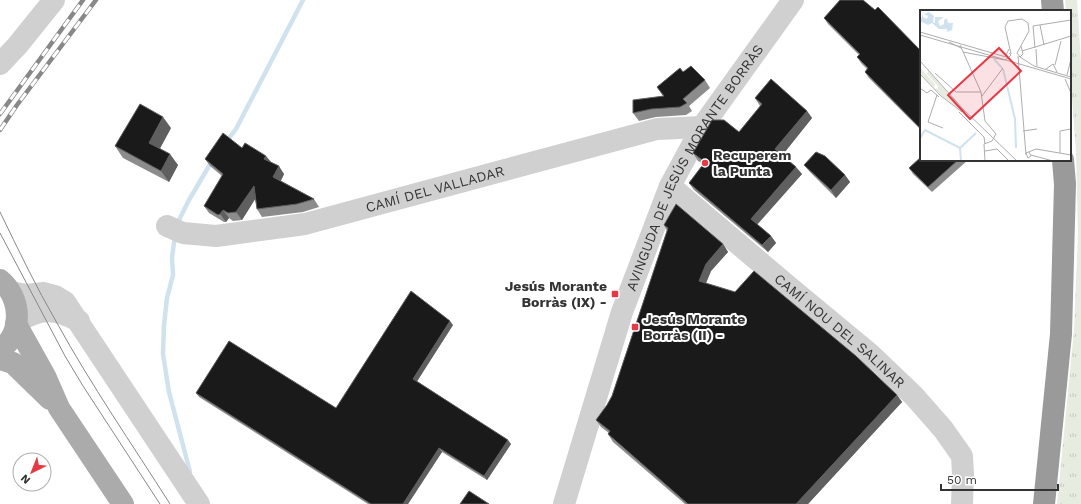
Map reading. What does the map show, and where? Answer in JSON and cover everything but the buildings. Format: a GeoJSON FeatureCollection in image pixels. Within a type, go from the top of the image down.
{"type":"FeatureCollection","features":[{"type":"Feature","properties":{"kind":"highway"},"geometry":{"type":"LineString","coordinates":[[1052,0],[1053,10]]}},
{"type":"Feature","properties":{"kind":"highway"},"geometry":{"type":"LineString","coordinates":[[1044,504],[1061,334],[1065,184],[1063,161]]}},
{"type":"Feature","properties":{"kind":"main road"},"geometry":{"type":"LineString","coordinates":[[0,350],[13,335],[17,323],[15,301],[6,286]]}},
{"type":"Feature","properties":{"kind":"main road"},"geometry":{"type":"LineString","coordinates":[[17,323],[60,408],[122,504]]}},
{"type":"Feature","properties":{"kind":"main road"},"geometry":{"type":"LineString","coordinates":[[0,359],[12,363],[19,368],[60,408]]}},
{"type":"Feature","properties":{"kind":"street"},"geometry":{"type":"LineString","coordinates":[[0,64],[54,0]]}},
{"type":"Feature","properties":{"kind":"street","name":"AVINGUDA DE JESÚS MORANTE BORRÀS"},"geometry":{"type":"LineString","coordinates":[[564,504],[622,312],[670,186],[702,126],[792,0]]}},
{"type":"Feature","properties":{"kind":"street","name":"CAMÍ DEL VALLADAR"},"geometry":{"type":"LineString","coordinates":[[167,226],[183,233],[216,236],[305,224],[657,129],[702,126]]}},
{"type":"Feature","properties":{"kind":"street","name":"CAMÍ NOU DEL SALINAR"},"geometry":{"type":"LineString","coordinates":[[670,186],[788,287],[870,354],[914,396],[943,429],[962,456],[964,474],[962,504]]}},
{"type":"Feature","properties":{"kind":"street"},"geometry":{"type":"LineString","coordinates":[[6,286],[26,295],[44,293],[55,296],[65,302],[199,504]]}},
{"type":"Feature","properties":{"kind":"street"},"geometry":{"type":"LineString","coordinates":[[17,323],[29,315],[45,311],[64,313],[78,321]]}},
{"type":"Feature","properties":{"kind":"green space"},"geometry":{"type":"Polygon","coordinates":[[[1065,0],[1077,0],[1081,62],[1081,504],[1057,504],[1074,330],[1078,234],[1076,152],[1071,84],[1071,10],[1066,10],[1065,0]]]}},
{"type":"Feature","properties":{"kind":"waterway"},"geometry":{"type":"LineString","coordinates":[[226,142],[236,129],[303,0]]}},
{"type":"Feature","properties":{"kind":"waterway"},"geometry":{"type":"LineString","coordinates":[[178,222],[212,161]]}},
{"type":"Feature","properties":{"kind":"waterway"},"geometry":{"type":"LineString","coordinates":[[175,236],[172,257],[173,275],[167,298],[163,354],[169,392],[190,472]]}},
{"type":"Feature","properties":{"kind":"tram line"},"geometry":{"type":"LineString","coordinates":[[0,212],[34,282],[70,346],[170,504]]}},
{"type":"Feature","properties":{"kind":"tram line"},"geometry":{"type":"LineString","coordinates":[[0,233],[65,356],[160,504]]}},
{"type":"Feature","properties":{"kind":"railway"},"geometry":{"type":"LineString","coordinates":[[0,114],[83,0]]}},
{"type":"Feature","properties":{"kind":"railway"},"geometry":{"type":"LineString","coordinates":[[0,130],[96,0]]}},
{"type":"Feature","properties":{"kind":"place","name":"Recuperem la Punta"},"geometry":{"type":"Point","coordinates":[705,163]}},
{"type":"Feature","properties":{"kind":"place","name":"Jesús Morante Borràs (IX) -"},"geometry":{"type":"Point","coordinates":[615,294]}},
{"type":"Feature","properties":{"kind":"place","name":"Jesús Morante Borràs (II) -"},"geometry":{"type":"Point","coordinates":[635,327]}}]}
